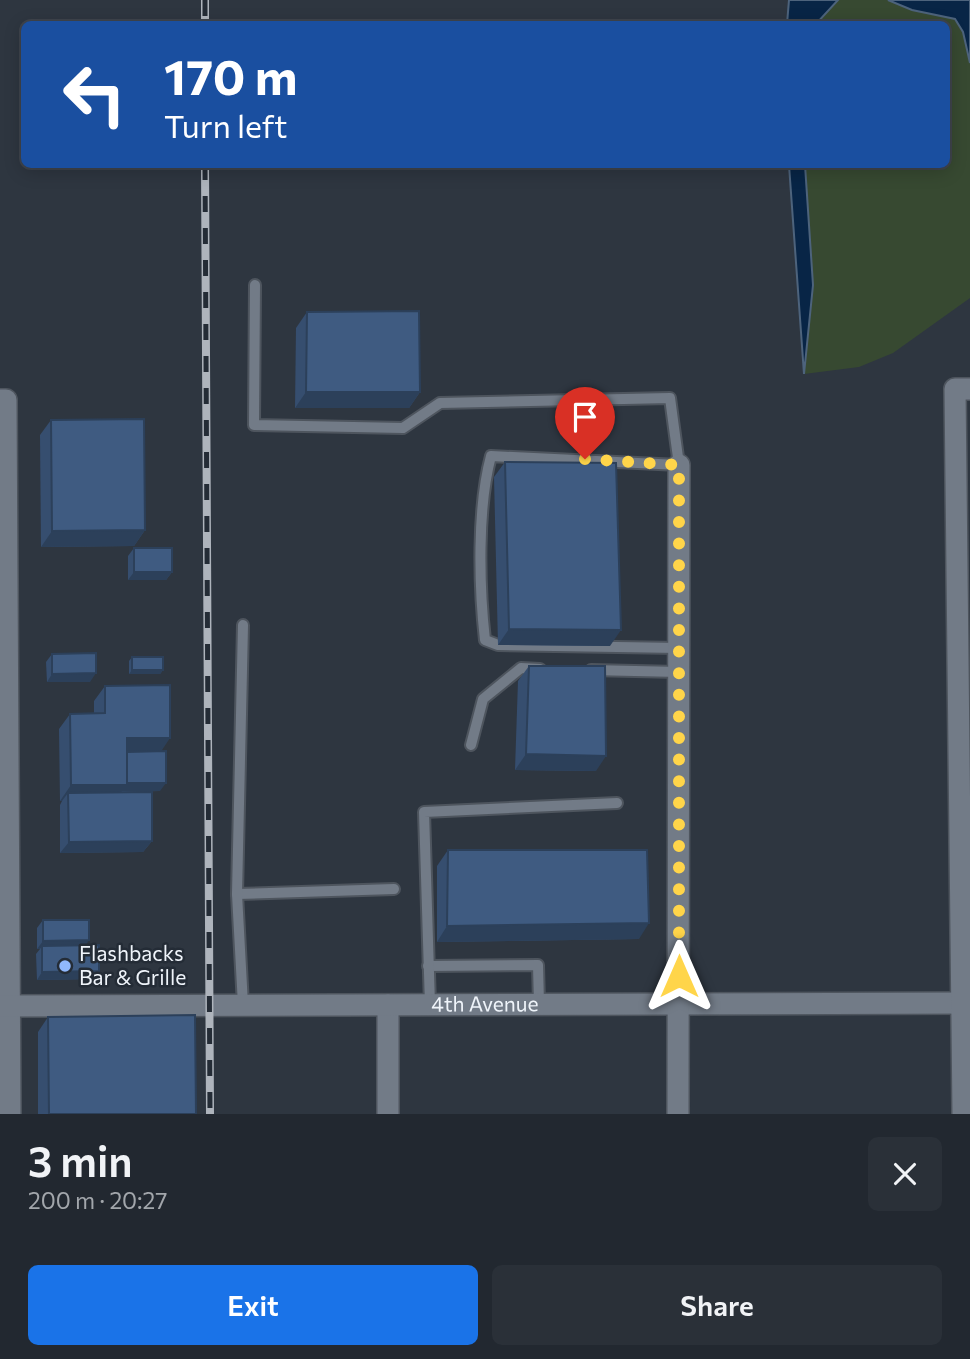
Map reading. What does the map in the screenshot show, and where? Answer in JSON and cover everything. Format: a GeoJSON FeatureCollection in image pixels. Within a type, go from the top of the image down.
{"type":"FeatureCollection","features":[{"type":"Feature","properties":{"kind":"street"},"geometry":{"type":"LineString","coordinates":[[963,389],[967,1003],[963,1114]]}},
{"type":"Feature","properties":{"kind":"street"},"geometry":{"type":"LineString","coordinates":[[3,400],[5,1006],[10,1114]]}},
{"type":"Feature","properties":{"kind":"street"},"geometry":{"type":"LineString","coordinates":[[678,1114],[679,465]]}},
{"type":"Feature","properties":{"kind":"street","name":"4th Avenue"},"geometry":{"type":"LineString","coordinates":[[5,1006],[967,1003]]}},
{"type":"Feature","properties":{"kind":"street"},"geometry":{"type":"LineString","coordinates":[[387,1005],[388,1114]]}},
{"type":"Feature","properties":{"kind":"lane"},"geometry":{"type":"LineString","coordinates":[[255,285],[254,425],[403,428],[440,403],[670,398],[679,465],[491,456],[485,477],[480,600],[485,640],[498,645],[679,648]]}},
{"type":"Feature","properties":{"kind":"lane"},"geometry":{"type":"LineString","coordinates":[[243,625],[237,894],[243,1005]]}},
{"type":"Feature","properties":{"kind":"lane"},"geometry":{"type":"LineString","coordinates":[[471,746],[482,699],[521,668],[547,669]]}},
{"type":"Feature","properties":{"kind":"lane"},"geometry":{"type":"LineString","coordinates":[[572,670],[679,673]]}},
{"type":"Feature","properties":{"kind":"lane"},"geometry":{"type":"LineString","coordinates":[[430,1005],[425,812],[617,803]]}},
{"type":"Feature","properties":{"kind":"lane"},"geometry":{"type":"LineString","coordinates":[[237,894],[394,889]]}},
{"type":"Feature","properties":{"kind":"lane"},"geometry":{"type":"LineString","coordinates":[[428,965],[538,965],[538,1004]]}},
{"type":"Feature","properties":{"kind":"green space"},"geometry":{"type":"Polygon","coordinates":[[[838,0],[888,0],[912,10],[955,19],[963,32],[970,63],[970,298],[893,353],[859,367],[804,374],[813,285],[805,168],[950,168],[950,21],[819,21],[838,0]]]}},
{"type":"Feature","properties":{"kind":"water"},"geometry":{"type":"Polygon","coordinates":[[[789,0],[838,0],[819,21],[787,21],[789,0]]]}},
{"type":"Feature","properties":{"kind":"water"},"geometry":{"type":"Polygon","coordinates":[[[888,0],[970,0],[970,63],[963,32],[955,19],[912,10],[888,0]]]}},
{"type":"Feature","properties":{"kind":"water"},"geometry":{"type":"Polygon","coordinates":[[[789,168],[805,168],[813,285],[804,374],[789,168]]]}},
{"type":"Feature","properties":{"kind":"building"},"geometry":{"type":"Polygon","coordinates":[[[419,311],[420,392],[306,392],[307,312],[419,311]]]}},
{"type":"Feature","properties":{"kind":"building"},"geometry":{"type":"Polygon","coordinates":[[[144,419],[145,530],[52,531],[51,420],[144,419]]]}},
{"type":"Feature","properties":{"kind":"building"},"geometry":{"type":"Polygon","coordinates":[[[505,462],[616,463],[621,630],[509,629],[505,462]]]}},
{"type":"Feature","properties":{"kind":"building"},"geometry":{"type":"Polygon","coordinates":[[[134,548],[172,548],[172,572],[134,572],[134,548]]]}},
{"type":"Feature","properties":{"kind":"building"},"geometry":{"type":"Polygon","coordinates":[[[96,653],[96,673],[52,674],[52,654],[96,653]]]}},
{"type":"Feature","properties":{"kind":"building"},"geometry":{"type":"Polygon","coordinates":[[[132,657],[163,657],[163,670],[132,670],[132,657]]]}},
{"type":"Feature","properties":{"kind":"building"},"geometry":{"type":"Polygon","coordinates":[[[529,666],[605,666],[606,756],[526,754],[529,666]]]}},
{"type":"Feature","properties":{"kind":"building"},"geometry":{"type":"Polygon","coordinates":[[[170,685],[170,738],[127,738],[127,785],[71,785],[70,714],[105,713],[105,686],[170,685]]]}},
{"type":"Feature","properties":{"kind":"building"},"geometry":{"type":"Polygon","coordinates":[[[166,751],[166,783],[127,783],[127,752],[166,751]]]}},
{"type":"Feature","properties":{"kind":"building"},"geometry":{"type":"Polygon","coordinates":[[[152,792],[152,841],[69,842],[68,793],[152,792]]]}},
{"type":"Feature","properties":{"kind":"building"},"geometry":{"type":"Polygon","coordinates":[[[448,850],[647,850],[649,923],[447,926],[448,850]]]}},
{"type":"Feature","properties":{"kind":"building"},"geometry":{"type":"Polygon","coordinates":[[[43,920],[89,920],[89,940],[43,941],[43,920]]]}},
{"type":"Feature","properties":{"kind":"building","name":"Flashbacks Bar & Grille"},"geometry":{"type":"Polygon","coordinates":[[[99,945],[99,971],[42,972],[42,946],[99,945]]]}},
{"type":"Feature","properties":{"kind":"building"},"geometry":{"type":"Polygon","coordinates":[[[195,1015],[196,1114],[49,1114],[48,1017],[195,1015]]]}},
{"type":"Feature","properties":{"kind":"railway"},"geometry":{"type":"LineString","coordinates":[[205,0],[205,21]]}},
{"type":"Feature","properties":{"kind":"railway"},"geometry":{"type":"LineString","coordinates":[[205,168],[210,1114]]}},
{"type":"Feature","properties":{"kind":"place","name":"Flashbacks Bar & Grille"},"geometry":{"type":"Point","coordinates":[65,966]}},
{"type":"Feature","properties":{"kind":"route"},"geometry":{"type":"LineString","coordinates":[[585,459],[679,465],[679,976]]}}]}
